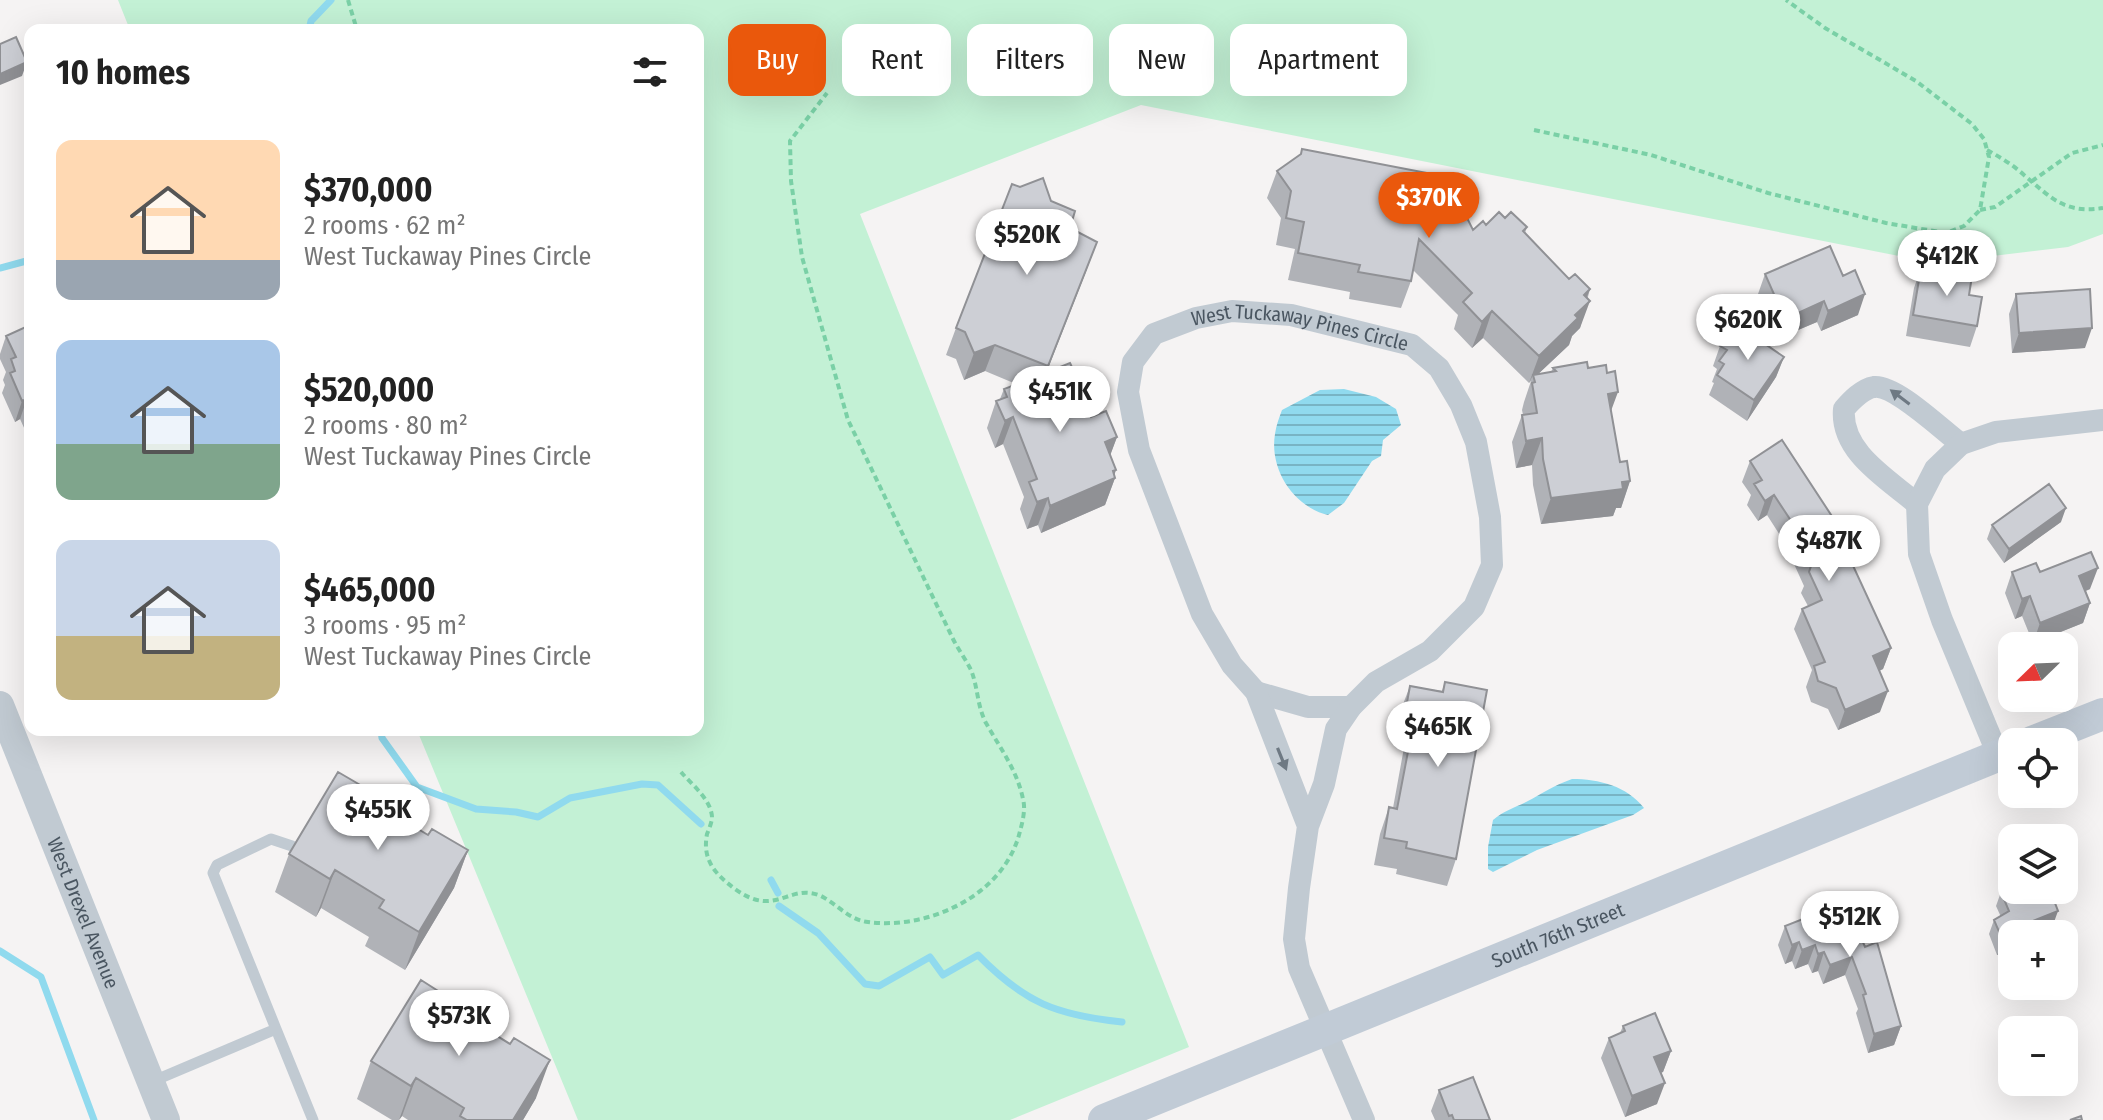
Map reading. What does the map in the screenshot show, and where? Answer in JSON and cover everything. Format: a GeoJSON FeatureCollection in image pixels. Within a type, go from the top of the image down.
{"type":"FeatureCollection","features":[{"type":"Feature","properties":{"kind":"main road"},"geometry":{"type":"LineString","coordinates":[[2068,728],[2103,714]]}},
{"type":"Feature","properties":{"kind":"main road","name":"South 76th Street"},"geometry":{"type":"LineString","coordinates":[[1104,1120],[1998,755]]}},
{"type":"Feature","properties":{"kind":"street","name":"West Tuckaway Pines Circle"},"geometry":{"type":"LineString","coordinates":[[1308,826],[1256,692],[1232,665],[1202,614],[1139,450],[1128,392],[1133,362],[1154,334],[1196,318],[1232,311],[1291,315],[1412,345],[1439,368],[1461,405],[1476,442],[1490,517],[1492,565],[1474,607],[1430,651],[1376,682],[1351,707],[1336,729],[1324,784],[1308,826],[1294,950],[1364,1120]]}},
{"type":"Feature","properties":{"kind":"street"},"geometry":{"type":"LineString","coordinates":[[1917,504],[1857,452],[1843,421],[1844,409],[1856,396],[1872,387],[1889,389],[1961,444]]}},
{"type":"Feature","properties":{"kind":"street"},"geometry":{"type":"LineString","coordinates":[[1998,737],[1942,620],[1919,554],[1917,504],[1935,469],[1961,444],[1996,432],[2103,420]]}},
{"type":"Feature","properties":{"kind":"street"},"geometry":{"type":"LineString","coordinates":[[1256,692],[1308,707],[1351,707]]}},
{"type":"Feature","properties":{"kind":"street","name":"West Drexel Avenue"},"geometry":{"type":"LineString","coordinates":[[0,705],[166,1120]]}},
{"type":"Feature","properties":{"kind":"lane"},"geometry":{"type":"LineString","coordinates":[[292,846],[271,839],[217,865],[213,873],[313,1120]]}},
{"type":"Feature","properties":{"kind":"lane"},"geometry":{"type":"LineString","coordinates":[[151,1082],[276,1029]]}},
{"type":"Feature","properties":{"kind":"path"},"geometry":{"type":"LineString","coordinates":[[348,0],[355,24]]}},
{"type":"Feature","properties":{"kind":"path"},"geometry":{"type":"LineString","coordinates":[[1786,0],[1825,28],[1916,81],[1972,124],[1984,139],[1989,157],[1980,210]]}},
{"type":"Feature","properties":{"kind":"path"},"geometry":{"type":"LineString","coordinates":[[681,772],[710,809],[712,818],[705,846],[709,864],[717,874],[760,903],[805,892],[822,897],[839,910],[864,922],[885,924],[913,921],[973,898],[991,883],[1005,864],[1016,847],[1023,824],[1024,801],[1010,763],[978,705],[971,670],[953,639],[848,420],[802,257],[791,181],[790,141],[827,93]]}},
{"type":"Feature","properties":{"kind":"path"},"geometry":{"type":"LineString","coordinates":[[1534,130],[1651,155],[1768,193],[1914,230],[1946,233],[1964,226],[1980,210],[1995,207],[2072,153],[2103,145]]}},
{"type":"Feature","properties":{"kind":"path"},"geometry":{"type":"LineString","coordinates":[[1987,150],[2066,207],[2103,208]]}},
{"type":"Feature","properties":{"kind":"green space"},"geometry":{"type":"Polygon","coordinates":[[[118,0],[2103,0],[2103,234],[2068,247],[1934,263],[1141,105],[860,214],[1189,1047],[1010,1120],[578,1120],[419,736],[704,736],[704,24],[128,24],[118,0]]]}},
{"type":"Feature","properties":{"kind":"water"},"geometry":{"type":"Polygon","coordinates":[[[1344,389],[1376,397],[1396,409],[1401,425],[1383,440],[1381,456],[1372,461],[1344,503],[1328,515],[1305,504],[1286,485],[1276,461],[1275,434],[1282,410],[1320,390],[1344,389]]]}},
{"type":"Feature","properties":{"kind":"water"},"geometry":{"type":"Polygon","coordinates":[[[1572,779],[1612,785],[1629,794],[1644,808],[1633,815],[1537,850],[1493,872],[1488,869],[1493,820],[1572,779]]]}},
{"type":"Feature","properties":{"kind":"building"},"geometry":{"type":"Polygon","coordinates":[[[16,37],[24,63],[0,74],[0,44],[16,37]]]}},
{"type":"Feature","properties":{"kind":"building"},"geometry":{"type":"Polygon","coordinates":[[[1302,149],[1453,178],[1451,186],[1473,230],[1483,221],[1486,225],[1499,212],[1505,218],[1511,212],[1527,227],[1523,231],[1569,279],[1575,274],[1590,289],[1584,295],[1590,301],[1575,315],[1578,318],[1539,356],[1492,311],[1482,322],[1463,302],[1472,293],[1419,239],[1411,281],[1358,272],[1360,265],[1298,253],[1304,222],[1286,218],[1291,191],[1277,171],[1301,154],[1302,149]]]}},
{"type":"Feature","properties":{"kind":"building"},"geometry":{"type":"Polygon","coordinates":[[[1043,178],[1051,201],[1075,211],[1070,228],[1097,242],[1048,366],[995,345],[974,353],[965,332],[956,328],[1012,184],[1020,187],[1043,178]]]}},
{"type":"Feature","properties":{"kind":"building"},"geometry":{"type":"Polygon","coordinates":[[[1830,246],[1843,276],[1855,270],[1865,294],[1828,311],[1824,301],[1785,319],[1765,274],[1830,246]]]}},
{"type":"Feature","properties":{"kind":"building"},"geometry":{"type":"Polygon","coordinates":[[[1921,268],[1972,276],[1969,295],[1982,297],[1977,326],[1913,315],[1921,268]]]}},
{"type":"Feature","properties":{"kind":"building"},"geometry":{"type":"Polygon","coordinates":[[[2090,289],[2092,328],[2019,333],[2016,294],[2090,289]]]}},
{"type":"Feature","properties":{"kind":"building"},"geometry":{"type":"Polygon","coordinates":[[[1736,324],[1784,357],[1754,400],[1717,375],[1724,364],[1719,361],[1727,350],[1720,346],[1736,324]]]}},
{"type":"Feature","properties":{"kind":"building"},"geometry":{"type":"Polygon","coordinates":[[[24,328],[22,401],[10,373],[15,371],[11,359],[16,357],[6,336],[24,328]]]}},
{"type":"Feature","properties":{"kind":"building"},"geometry":{"type":"Polygon","coordinates":[[[1587,362],[1588,368],[1606,365],[1607,373],[1615,371],[1618,392],[1608,394],[1620,462],[1627,461],[1630,481],[1622,482],[1623,489],[1551,498],[1542,438],[1526,441],[1522,415],[1537,413],[1533,375],[1587,362]]]}},
{"type":"Feature","properties":{"kind":"building"},"geometry":{"type":"Polygon","coordinates":[[[1070,363],[1091,417],[1106,411],[1117,437],[1105,442],[1116,470],[1113,471],[1115,478],[1050,506],[1048,498],[1037,502],[1029,482],[1037,479],[1013,417],[1005,421],[996,401],[1007,397],[1004,389],[1020,383],[1018,378],[1048,366],[1045,373],[1070,363]]]}},
{"type":"Feature","properties":{"kind":"building"},"geometry":{"type":"Polygon","coordinates":[[[1782,440],[1839,527],[1843,525],[1855,554],[1849,557],[1891,648],[1873,656],[1888,691],[1845,710],[1836,688],[1818,681],[1814,666],[1825,662],[1802,609],[1822,600],[1809,572],[1811,566],[1802,544],[1805,542],[1774,495],[1765,501],[1754,484],[1762,480],[1750,461],[1782,440]]]}},
{"type":"Feature","properties":{"kind":"building"},"geometry":{"type":"Polygon","coordinates":[[[2049,484],[2066,508],[2009,549],[1992,525],[2049,484]]]}},
{"type":"Feature","properties":{"kind":"building"},"geometry":{"type":"Polygon","coordinates":[[[2091,552],[2098,568],[2079,576],[2090,603],[2040,623],[2030,596],[2022,599],[2012,572],[2036,563],[2040,572],[2091,552]]]}},
{"type":"Feature","properties":{"kind":"building"},"geometry":{"type":"Polygon","coordinates":[[[1445,682],[1487,690],[1456,859],[1406,848],[1407,842],[1384,838],[1389,807],[1397,809],[1415,715],[1405,713],[1410,686],[1443,692],[1445,682]]]}},
{"type":"Feature","properties":{"kind":"building"},"geometry":{"type":"Polygon","coordinates":[[[338,772],[374,793],[370,800],[428,835],[432,829],[468,850],[419,932],[379,908],[384,900],[335,870],[330,879],[289,854],[338,772]]]}},
{"type":"Feature","properties":{"kind":"building"},"geometry":{"type":"Polygon","coordinates":[[[1846,902],[1865,947],[1877,942],[1901,1026],[1874,1034],[1863,995],[1866,994],[1852,957],[1830,965],[1824,952],[1818,954],[1815,945],[1802,950],[1799,942],[1792,945],[1785,926],[1846,902]]]}},
{"type":"Feature","properties":{"kind":"building"},"geometry":{"type":"Polygon","coordinates":[[[2006,904],[2055,904],[2058,911],[2036,920],[1998,920],[1998,929],[1994,920],[2009,911],[2006,904]]]}},
{"type":"Feature","properties":{"kind":"building"},"geometry":{"type":"Polygon","coordinates":[[[421,980],[457,1003],[454,1009],[510,1044],[514,1038],[550,1060],[513,1120],[467,1120],[460,1116],[464,1108],[416,1078],[411,1086],[371,1061],[421,980]]]}},
{"type":"Feature","properties":{"kind":"building"},"geometry":{"type":"Polygon","coordinates":[[[1655,1013],[1671,1051],[1654,1057],[1665,1083],[1632,1096],[1609,1038],[1625,1031],[1623,1026],[1655,1013]]]}},
{"type":"Feature","properties":{"kind":"building"},"geometry":{"type":"Polygon","coordinates":[[[1473,1077],[1490,1120],[1454,1120],[1452,1115],[1449,1116],[1439,1090],[1473,1077]]]}},
{"type":"Feature","properties":{"kind":"waterway"},"geometry":{"type":"LineString","coordinates":[[310,24],[331,0]]}},
{"type":"Feature","properties":{"kind":"waterway"},"geometry":{"type":"LineString","coordinates":[[0,268],[24,262]]}},
{"type":"Feature","properties":{"kind":"waterway"},"geometry":{"type":"LineString","coordinates":[[382,736],[417,787],[476,809],[538,817],[570,798],[642,784],[658,785],[701,824]]}},
{"type":"Feature","properties":{"kind":"waterway"},"geometry":{"type":"LineString","coordinates":[[771,880],[778,893]]}},
{"type":"Feature","properties":{"kind":"waterway"},"geometry":{"type":"LineString","coordinates":[[779,906],[818,933],[865,984],[879,986],[930,957],[943,975],[978,955],[1011,985],[1043,1004],[1078,1015],[1122,1022]]}},
{"type":"Feature","properties":{"kind":"waterway"},"geometry":{"type":"LineString","coordinates":[[0,951],[41,977],[94,1120]]}}]}
